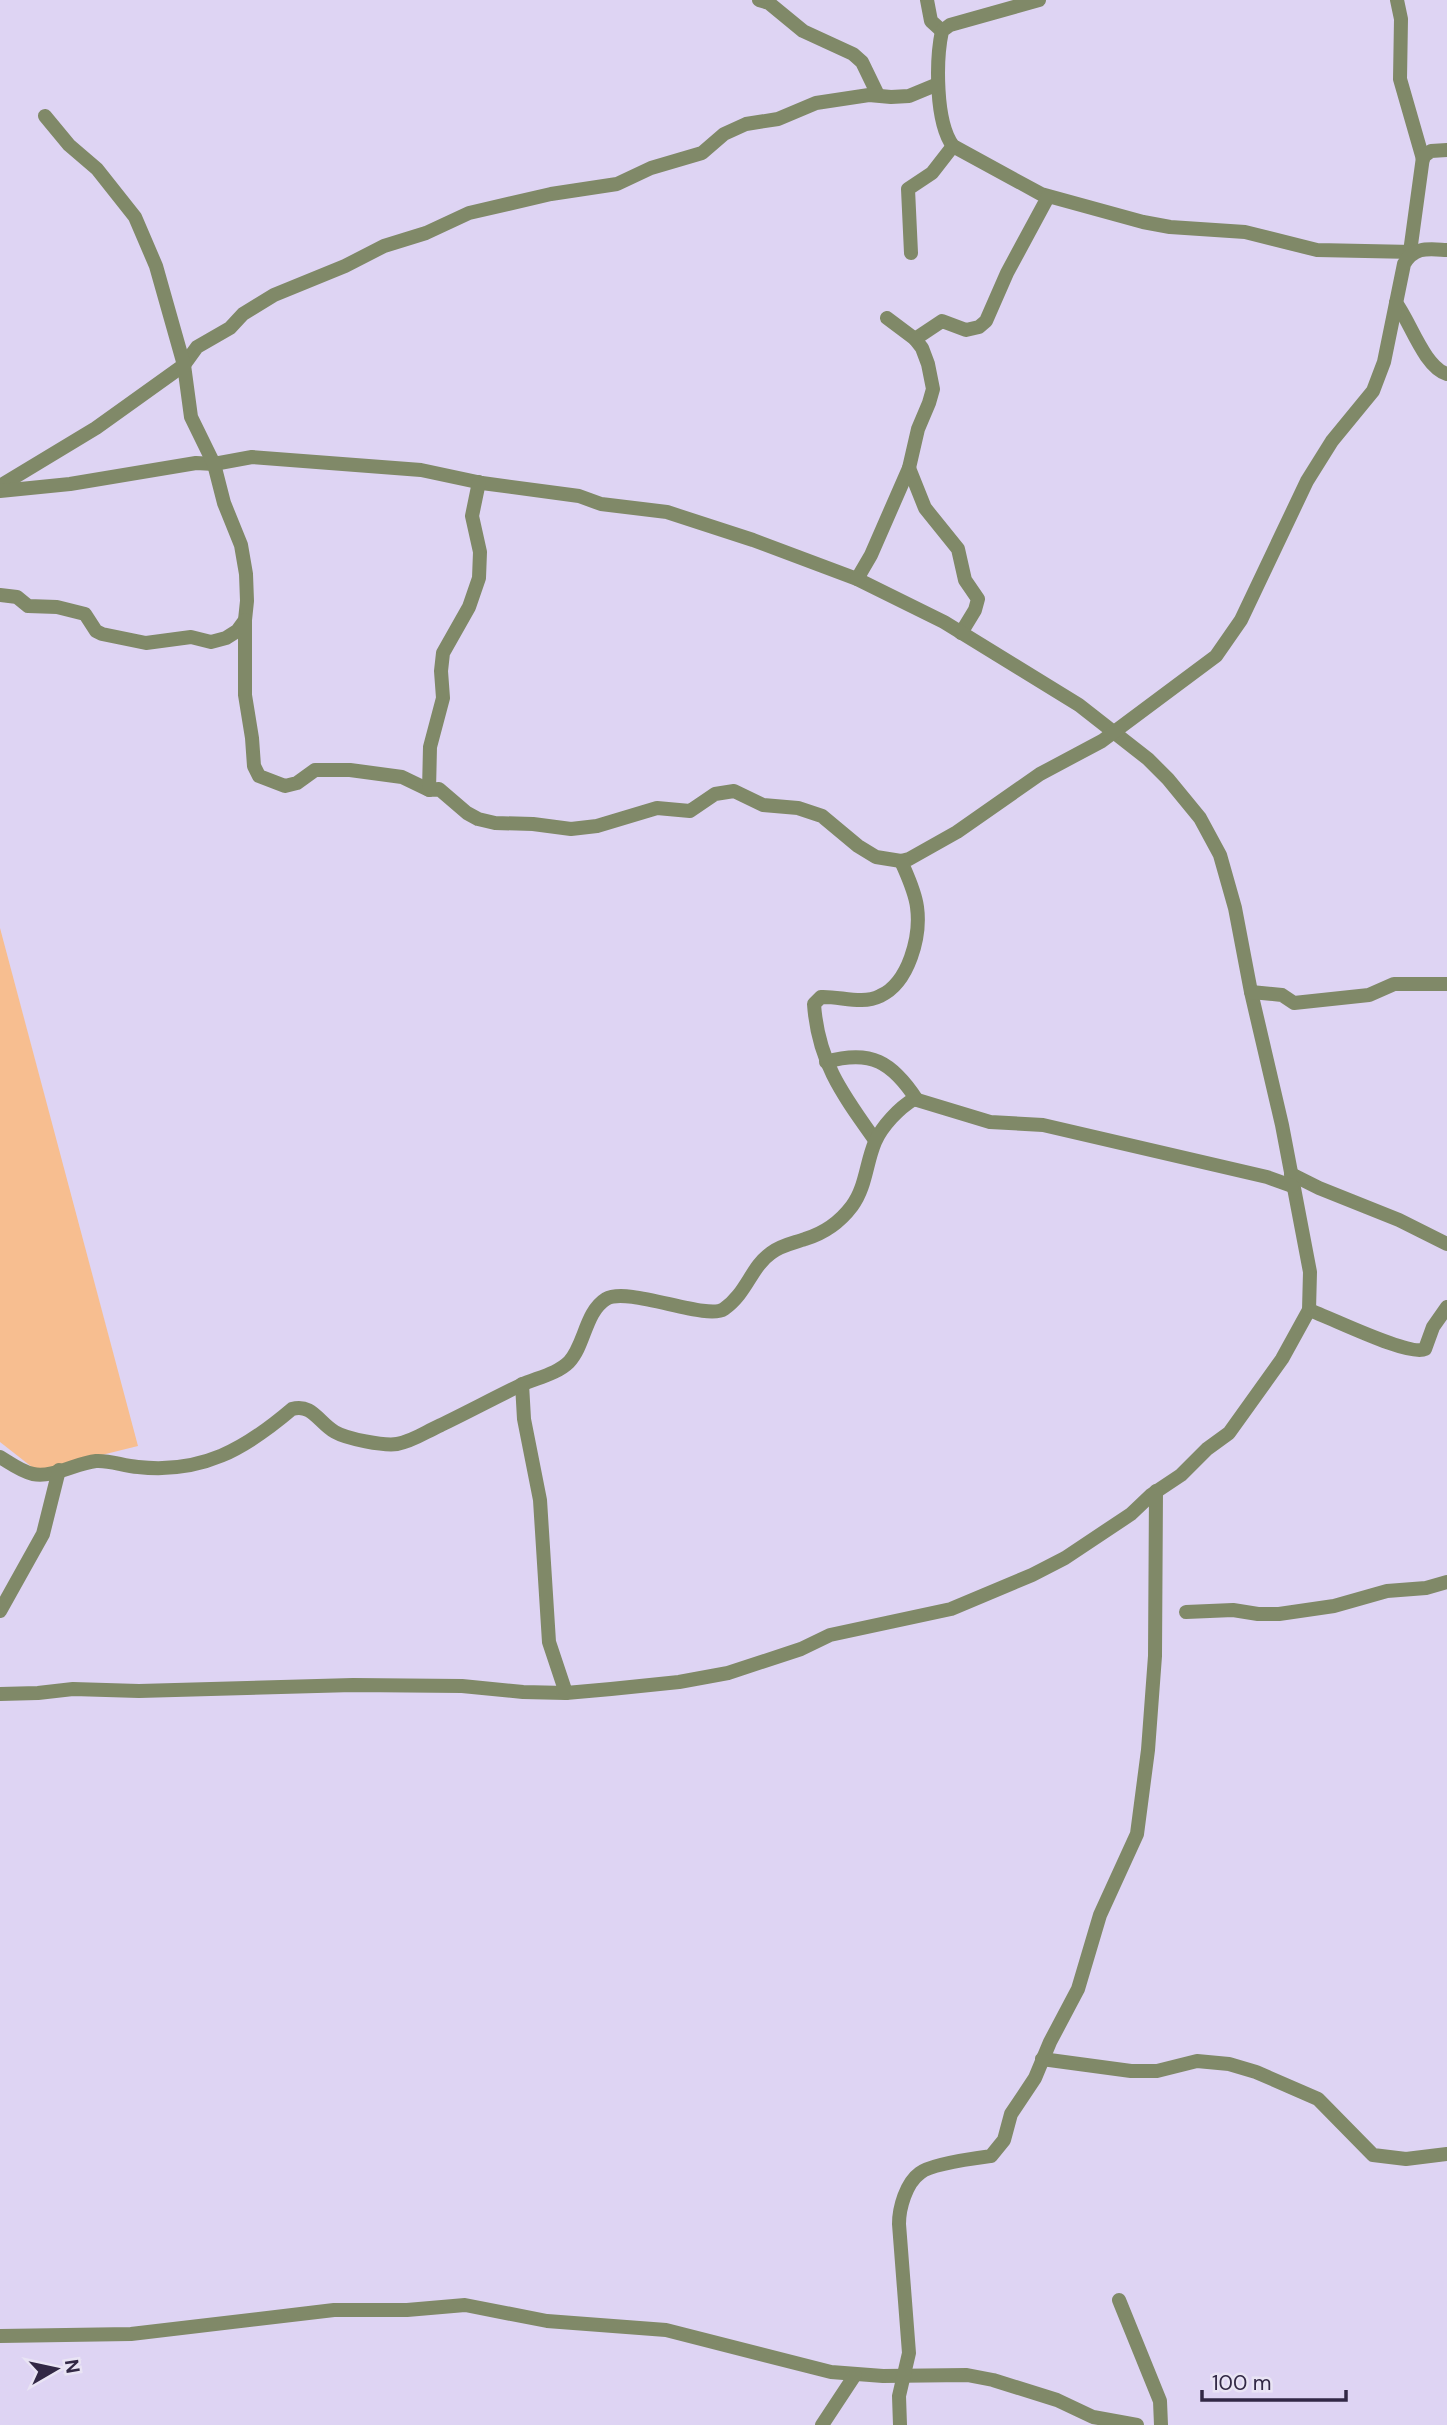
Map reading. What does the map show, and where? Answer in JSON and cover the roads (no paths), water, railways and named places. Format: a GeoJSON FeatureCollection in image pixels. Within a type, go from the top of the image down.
{"type":"FeatureCollection","features":[{"type":"Feature","properties":{"kind":"street"},"geometry":{"type":"LineString","coordinates":[[760,0],[769,3],[803,32],[853,54],[862,62],[878,95]]}},
{"type":"Feature","properties":{"kind":"street"},"geometry":{"type":"LineString","coordinates":[[927,0],[931,21],[942,31]]}},
{"type":"Feature","properties":{"kind":"street"},"geometry":{"type":"LineString","coordinates":[[1039,0],[950,25],[942,31],[938,51],[938,84],[945,131],[953,146],[1048,197],[1159,225],[1245,232],[1317,250],[1447,250]]}},
{"type":"Feature","properties":{"kind":"street"},"geometry":{"type":"LineString","coordinates":[[45,116],[69,145],[97,169],[135,217],[156,266],[184,365],[191,417],[214,464],[241,545],[247,601],[245,695],[253,738],[254,766],[259,776],[285,786],[297,783],[315,770],[351,770],[402,778],[429,789],[439,789],[467,813],[486,821],[571,829],[597,826],[657,808],[690,811],[715,794],[733,791],[764,804],[798,808],[822,816],[868,853],[901,861],[919,855],[944,840],[1040,774],[1089,750],[1216,656],[1254,596],[1307,481],[1332,441],[1373,391],[1384,362],[1404,264],[1412,252],[1423,159],[1400,79],[1401,19],[1398,0]]}},
{"type":"Feature","properties":{"kind":"street"},"geometry":{"type":"LineString","coordinates":[[0,488],[37,462],[83,437],[184,365],[197,347],[230,328],[243,314],[274,295],[345,266],[384,246],[443,226],[470,213],[551,194],[617,184],[651,168],[702,153],[724,134],[746,124],[778,119],[816,103],[878,95],[909,96],[938,84]]}},
{"type":"Feature","properties":{"kind":"street"},"geometry":{"type":"LineString","coordinates":[[911,253],[908,189],[932,173],[953,146]]}},
{"type":"Feature","properties":{"kind":"street"},"geometry":{"type":"LineString","coordinates":[[1423,159],[1427,152],[1447,150]]}},
{"type":"Feature","properties":{"kind":"street"},"geometry":{"type":"LineString","coordinates":[[915,339],[942,321],[966,330],[979,327],[986,321],[1007,273],[1048,197]]}},
{"type":"Feature","properties":{"kind":"street"},"geometry":{"type":"LineString","coordinates":[[1396,303],[1407,318],[1417,342],[1439,371],[1447,374]]}},
{"type":"Feature","properties":{"kind":"street"},"geometry":{"type":"LineString","coordinates":[[857,579],[871,555],[909,468],[918,429],[931,397],[933,381],[926,355],[915,339],[887,318]]}},
{"type":"Feature","properties":{"kind":"street"},"geometry":{"type":"LineString","coordinates":[[0,488],[83,482],[196,463],[214,464],[252,457],[421,470],[480,482],[579,496],[601,503],[667,512],[753,540],[857,579],[919,608],[1044,682],[1148,760],[1168,779],[1214,840],[1235,908],[1251,992],[1277,1096],[1310,1272],[1309,1310],[1282,1359],[1228,1433],[1181,1475],[1156,1491],[1131,1514],[1065,1558],[951,1609],[875,1628],[830,1635],[801,1648],[728,1672],[679,1682],[566,1693],[462,1686],[393,1685],[139,1691],[84,1689],[0,1694]]}},
{"type":"Feature","properties":{"kind":"street"},"geometry":{"type":"LineString","coordinates":[[909,468],[925,508],[958,549],[965,580],[978,599],[975,610],[961,633]]}},
{"type":"Feature","properties":{"kind":"street"},"geometry":{"type":"LineString","coordinates":[[429,789],[430,747],[443,698],[440,662],[469,607],[479,578],[481,552],[472,516],[480,482]]}},
{"type":"Feature","properties":{"kind":"street"},"geometry":{"type":"LineString","coordinates":[[0,595],[17,597],[28,606],[57,607],[85,614],[96,631],[102,634],[146,643],[191,637],[211,642],[226,638],[237,631],[245,620]]}},
{"type":"Feature","properties":{"kind":"street"},"geometry":{"type":"LineString","coordinates":[[875,1140],[836,1083],[826,1062],[814,1004],[817,999],[827,996],[868,999],[880,996],[899,980],[918,927],[917,904],[901,861]]}},
{"type":"Feature","properties":{"kind":"street"},"geometry":{"type":"LineString","coordinates":[[1251,992],[1282,995],[1294,1003],[1369,995],[1390,984],[1447,984]]}},
{"type":"Feature","properties":{"kind":"street"},"geometry":{"type":"LineString","coordinates":[[826,1062],[850,1057],[874,1059],[894,1069],[918,1100]]}},
{"type":"Feature","properties":{"kind":"street"},"geometry":{"type":"LineString","coordinates":[[0,1457],[34,1474],[105,1461],[138,1468],[175,1469],[225,1455],[249,1443],[292,1409],[300,1406],[311,1411],[335,1433],[349,1437],[392,1444],[422,1436],[522,1384],[562,1368],[570,1362],[593,1314],[607,1298],[627,1297],[678,1304],[711,1313],[721,1311],[744,1290],[767,1255],[778,1248],[820,1234],[842,1218],[859,1193],[875,1140],[911,1100],[990,1122],[1043,1125],[1254,1174],[1292,1180],[1399,1220],[1447,1244]]}},
{"type":"Feature","properties":{"kind":"street"},"geometry":{"type":"LineString","coordinates":[[1309,1310],[1396,1346],[1419,1352],[1425,1349],[1433,1327],[1447,1307]]}},
{"type":"Feature","properties":{"kind":"street"},"geometry":{"type":"LineString","coordinates":[[522,1384],[524,1419],[540,1500],[549,1642],[566,1693]]}},
{"type":"Feature","properties":{"kind":"street"},"geometry":{"type":"LineString","coordinates":[[0,1611],[43,1534],[58,1470]]}},
{"type":"Feature","properties":{"kind":"street"},"geometry":{"type":"LineString","coordinates":[[900,2425],[899,2396],[909,2353],[901,2205],[913,2180],[923,2171],[995,2153],[1003,2140],[1011,2114],[1035,2078],[1078,1989],[1100,1915],[1137,1834],[1148,1750],[1155,1656],[1156,1491]]}},
{"type":"Feature","properties":{"kind":"street"},"geometry":{"type":"LineString","coordinates":[[1186,1612],[1233,1610],[1279,1614],[1334,1606],[1387,1591],[1426,1588],[1447,1582]]}},
{"type":"Feature","properties":{"kind":"street"},"geometry":{"type":"LineString","coordinates":[[1042,2059],[1131,2071],[1157,2071],[1197,2061],[1229,2064],[1256,2072],[1318,2099],[1373,2155],[1406,2159],[1447,2154]]}},
{"type":"Feature","properties":{"kind":"street"},"geometry":{"type":"LineString","coordinates":[[1119,2300],[1160,2401],[1161,2425]]}},
{"type":"Feature","properties":{"kind":"street"},"geometry":{"type":"LineString","coordinates":[[0,2336],[131,2334],[334,2310],[407,2310],[465,2305],[547,2321],[666,2330],[831,2372],[883,2376],[946,2373],[993,2380],[1057,2400],[1093,2417],[1137,2425]]}},
{"type":"Feature","properties":{"kind":"street"},"geometry":{"type":"LineString","coordinates":[[822,2425],[855,2375]]}},
{"type":"Feature","properties":{"kind":"street"},"geometry":{"type":"LineString","coordinates":[[883,2376],[899,2396]]}},
{"type":"Feature","properties":{"kind":"street"},"geometry":{"type":"LineString","coordinates":[[1080,2425],[1093,2417]]}}]}
